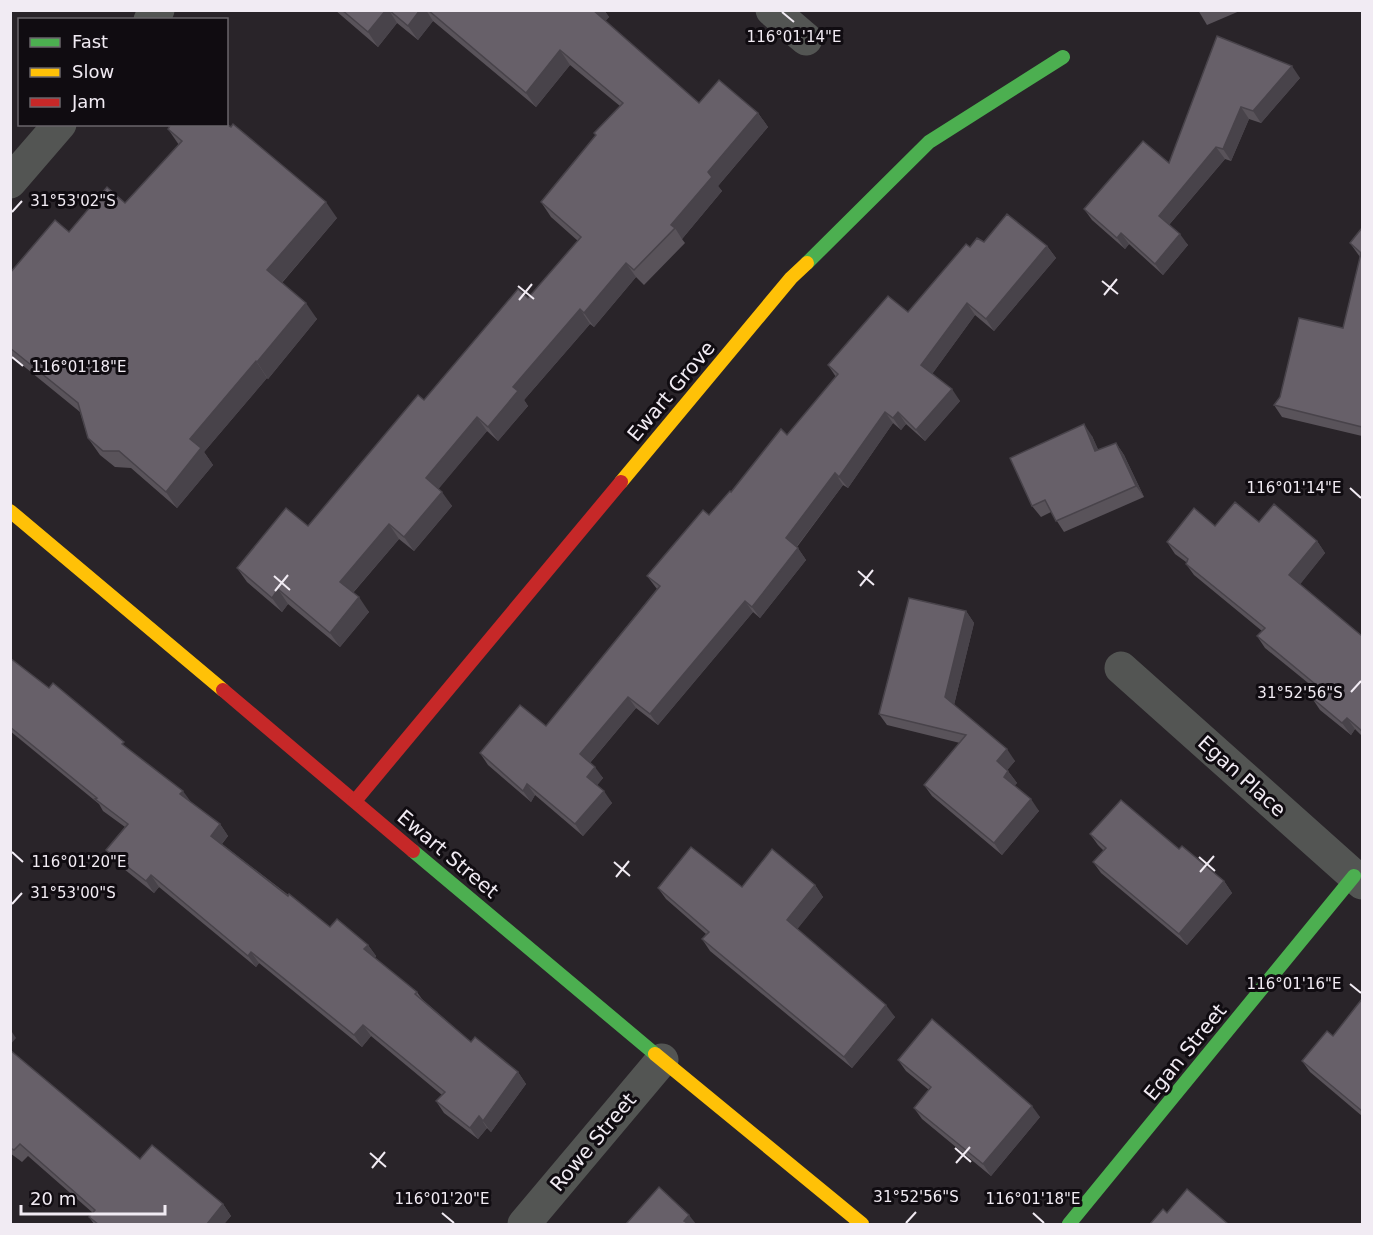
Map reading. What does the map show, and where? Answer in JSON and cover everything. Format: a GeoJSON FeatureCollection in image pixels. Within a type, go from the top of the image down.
{"type":"FeatureCollection","features":[{"type":"Feature","properties":{"kind":"street"},"geometry":{"type":"LineString","coordinates":[[772,10],[806,39]]}},
{"type":"Feature","properties":{"kind":"street","name":"Ewart Grove"},"geometry":{"type":"LineString","coordinates":[[354,801],[791,278],[929,142],[1063,57]]}},
{"type":"Feature","properties":{"kind":"street"},"geometry":{"type":"LineString","coordinates":[[10,182],[58,126]]}},
{"type":"Feature","properties":{"kind":"street","name":"Ewart Street"},"geometry":{"type":"LineString","coordinates":[[10,511],[662,1060],[862,1224]]}},
{"type":"Feature","properties":{"kind":"street","name":"Egan Place"},"geometry":{"type":"LineString","coordinates":[[1121,668],[1358,879]]}},
{"type":"Feature","properties":{"kind":"street","name":"Egan Street"},"geometry":{"type":"LineString","coordinates":[[1069,1224],[1358,879]]}},
{"type":"Feature","properties":{"kind":"street","name":"Rowe Street"},"geometry":{"type":"LineString","coordinates":[[524,1224],[662,1060]]}},
{"type":"Feature","properties":{"kind":"building"},"geometry":{"type":"Polygon","coordinates":[[[342,10],[386,10],[368,32],[342,10]]]}},
{"type":"Feature","properties":{"kind":"building"},"geometry":{"type":"Polygon","coordinates":[[[389,10],[420,10],[408,26],[389,10]]]}},
{"type":"Feature","properties":{"kind":"building"},"geometry":{"type":"Polygon","coordinates":[[[428,10],[593,10],[699,103],[719,80],[758,113],[708,172],[712,177],[671,225],[675,228],[634,270],[626,263],[584,313],[580,309],[513,387],[518,391],[488,427],[477,417],[426,478],[442,492],[404,537],[389,524],[340,582],[359,597],[330,633],[278,589],[272,598],[237,568],[286,508],[308,526],[418,395],[424,400],[518,289],[528,298],[581,237],[541,202],[596,135],[594,133],[623,103],[560,50],[526,93],[428,10]]]}},
{"type":"Feature","properties":{"kind":"building"},"geometry":{"type":"Polygon","coordinates":[[[1217,36],[1292,66],[1253,111],[1241,107],[1223,149],[1216,147],[1159,216],[1180,234],[1155,264],[1121,233],[1117,238],[1084,209],[1143,141],[1169,163],[1217,36]]]}},
{"type":"Feature","properties":{"kind":"building"},"geometry":{"type":"Polygon","coordinates":[[[233,124],[326,202],[267,270],[306,303],[190,439],[201,448],[166,492],[119,451],[103,451],[88,438],[78,403],[10,348],[10,273],[55,220],[69,232],[107,187],[125,203],[182,141],[168,129],[170,126],[231,127],[233,124]]]}},
{"type":"Feature","properties":{"kind":"building"},"geometry":{"type":"Polygon","coordinates":[[[1007,214],[1047,246],[986,319],[967,303],[921,365],[952,389],[916,430],[898,412],[893,418],[885,412],[839,477],[835,473],[786,538],[798,548],[752,607],[745,601],[650,714],[628,697],[580,754],[595,767],[587,777],[604,791],[575,824],[527,784],[523,791],[480,753],[520,705],[546,726],[660,586],[647,576],[703,510],[709,515],[731,492],[781,429],[787,435],[838,374],[828,365],[888,296],[908,312],[966,244],[970,247],[977,238],[984,242],[1007,214]]]}},
{"type":"Feature","properties":{"kind":"building"},"geometry":{"type":"Polygon","coordinates":[[[1362,228],[1362,427],[1274,405],[1280,397],[1299,318],[1343,328],[1361,253],[1350,243],[1362,228]]]}},
{"type":"Feature","properties":{"kind":"building"},"geometry":{"type":"Polygon","coordinates":[[[1084,424],[1095,451],[1116,443],[1136,486],[1056,521],[1045,500],[1032,506],[1010,458],[1084,424]]]}},
{"type":"Feature","properties":{"kind":"building"},"geometry":{"type":"Polygon","coordinates":[[[1235,502],[1259,522],[1274,504],[1317,541],[1289,575],[1362,636],[1362,731],[1347,718],[1342,723],[1312,698],[1320,688],[1257,636],[1265,628],[1186,564],[1188,559],[1167,542],[1194,508],[1215,526],[1235,502]]]}},
{"type":"Feature","properties":{"kind":"building"},"geometry":{"type":"Polygon","coordinates":[[[909,598],[966,611],[945,697],[1007,749],[997,761],[1008,771],[1004,777],[1031,799],[994,843],[924,785],[966,735],[879,714],[909,598]]]}},
{"type":"Feature","properties":{"kind":"building"},"geometry":{"type":"Polygon","coordinates":[[[10,658],[49,688],[53,683],[124,742],[122,744],[183,791],[180,794],[220,824],[211,836],[330,927],[337,919],[368,945],[364,949],[417,992],[415,994],[471,1042],[475,1037],[518,1072],[483,1121],[479,1116],[470,1128],[436,1101],[445,1092],[363,1025],[354,1035],[251,952],[248,956],[151,875],[146,881],[106,850],[128,824],[10,727],[10,658]]]}},
{"type":"Feature","properties":{"kind":"building"},"geometry":{"type":"Polygon","coordinates":[[[1121,800],[1179,849],[1182,846],[1224,881],[1179,934],[1093,862],[1106,848],[1090,834],[1121,800]]]}},
{"type":"Feature","properties":{"kind":"building"},"geometry":{"type":"Polygon","coordinates":[[[691,847],[742,887],[772,849],[815,885],[787,920],[886,1005],[844,1057],[702,939],[709,932],[658,888],[691,847]]]}},
{"type":"Feature","properties":{"kind":"building"},"geometry":{"type":"Polygon","coordinates":[[[1362,999],[1362,1111],[1302,1061],[1327,1031],[1333,1036],[1362,999]]]}},
{"type":"Feature","properties":{"kind":"building"},"geometry":{"type":"Polygon","coordinates":[[[932,1019],[1032,1106],[983,1164],[914,1108],[931,1087],[898,1060],[932,1019]]]}},
{"type":"Feature","properties":{"kind":"building"},"geometry":{"type":"Polygon","coordinates":[[[10,1050],[140,1159],[152,1145],[223,1204],[207,1224],[98,1224],[89,1217],[95,1210],[20,1144],[14,1150],[10,1148],[10,1050]]]}},
{"type":"Feature","properties":{"kind":"building"},"geometry":{"type":"Polygon","coordinates":[[[659,1187],[689,1215],[684,1221],[689,1224],[626,1224],[659,1187]]]}},
{"type":"Feature","properties":{"kind":"building"},"geometry":{"type":"Polygon","coordinates":[[[1187,1189],[1228,1224],[1150,1224],[1163,1209],[1167,1213],[1187,1189]]]}},
{"type":"Feature","properties":{"kind":"traffic: fast"},"geometry":{"type":"LineString","coordinates":[[807,263],[929,142],[1063,57]]}},
{"type":"Feature","properties":{"kind":"traffic: fast"},"geometry":{"type":"LineString","coordinates":[[413,851],[655,1054]]}},
{"type":"Feature","properties":{"kind":"traffic: fast"},"geometry":{"type":"LineString","coordinates":[[1069,1224],[1354,876]]}},
{"type":"Feature","properties":{"kind":"traffic: slow"},"geometry":{"type":"LineString","coordinates":[[621,482],[791,278],[807,263]]}},
{"type":"Feature","properties":{"kind":"traffic: slow"},"geometry":{"type":"LineString","coordinates":[[10,511],[223,690]]}},
{"type":"Feature","properties":{"kind":"traffic: slow"},"geometry":{"type":"LineString","coordinates":[[655,1054],[862,1224]]}},
{"type":"Feature","properties":{"kind":"traffic: jam"},"geometry":{"type":"LineString","coordinates":[[355,801],[621,482]]}},
{"type":"Feature","properties":{"kind":"traffic: jam"},"geometry":{"type":"LineString","coordinates":[[223,690],[413,851]]}}]}
